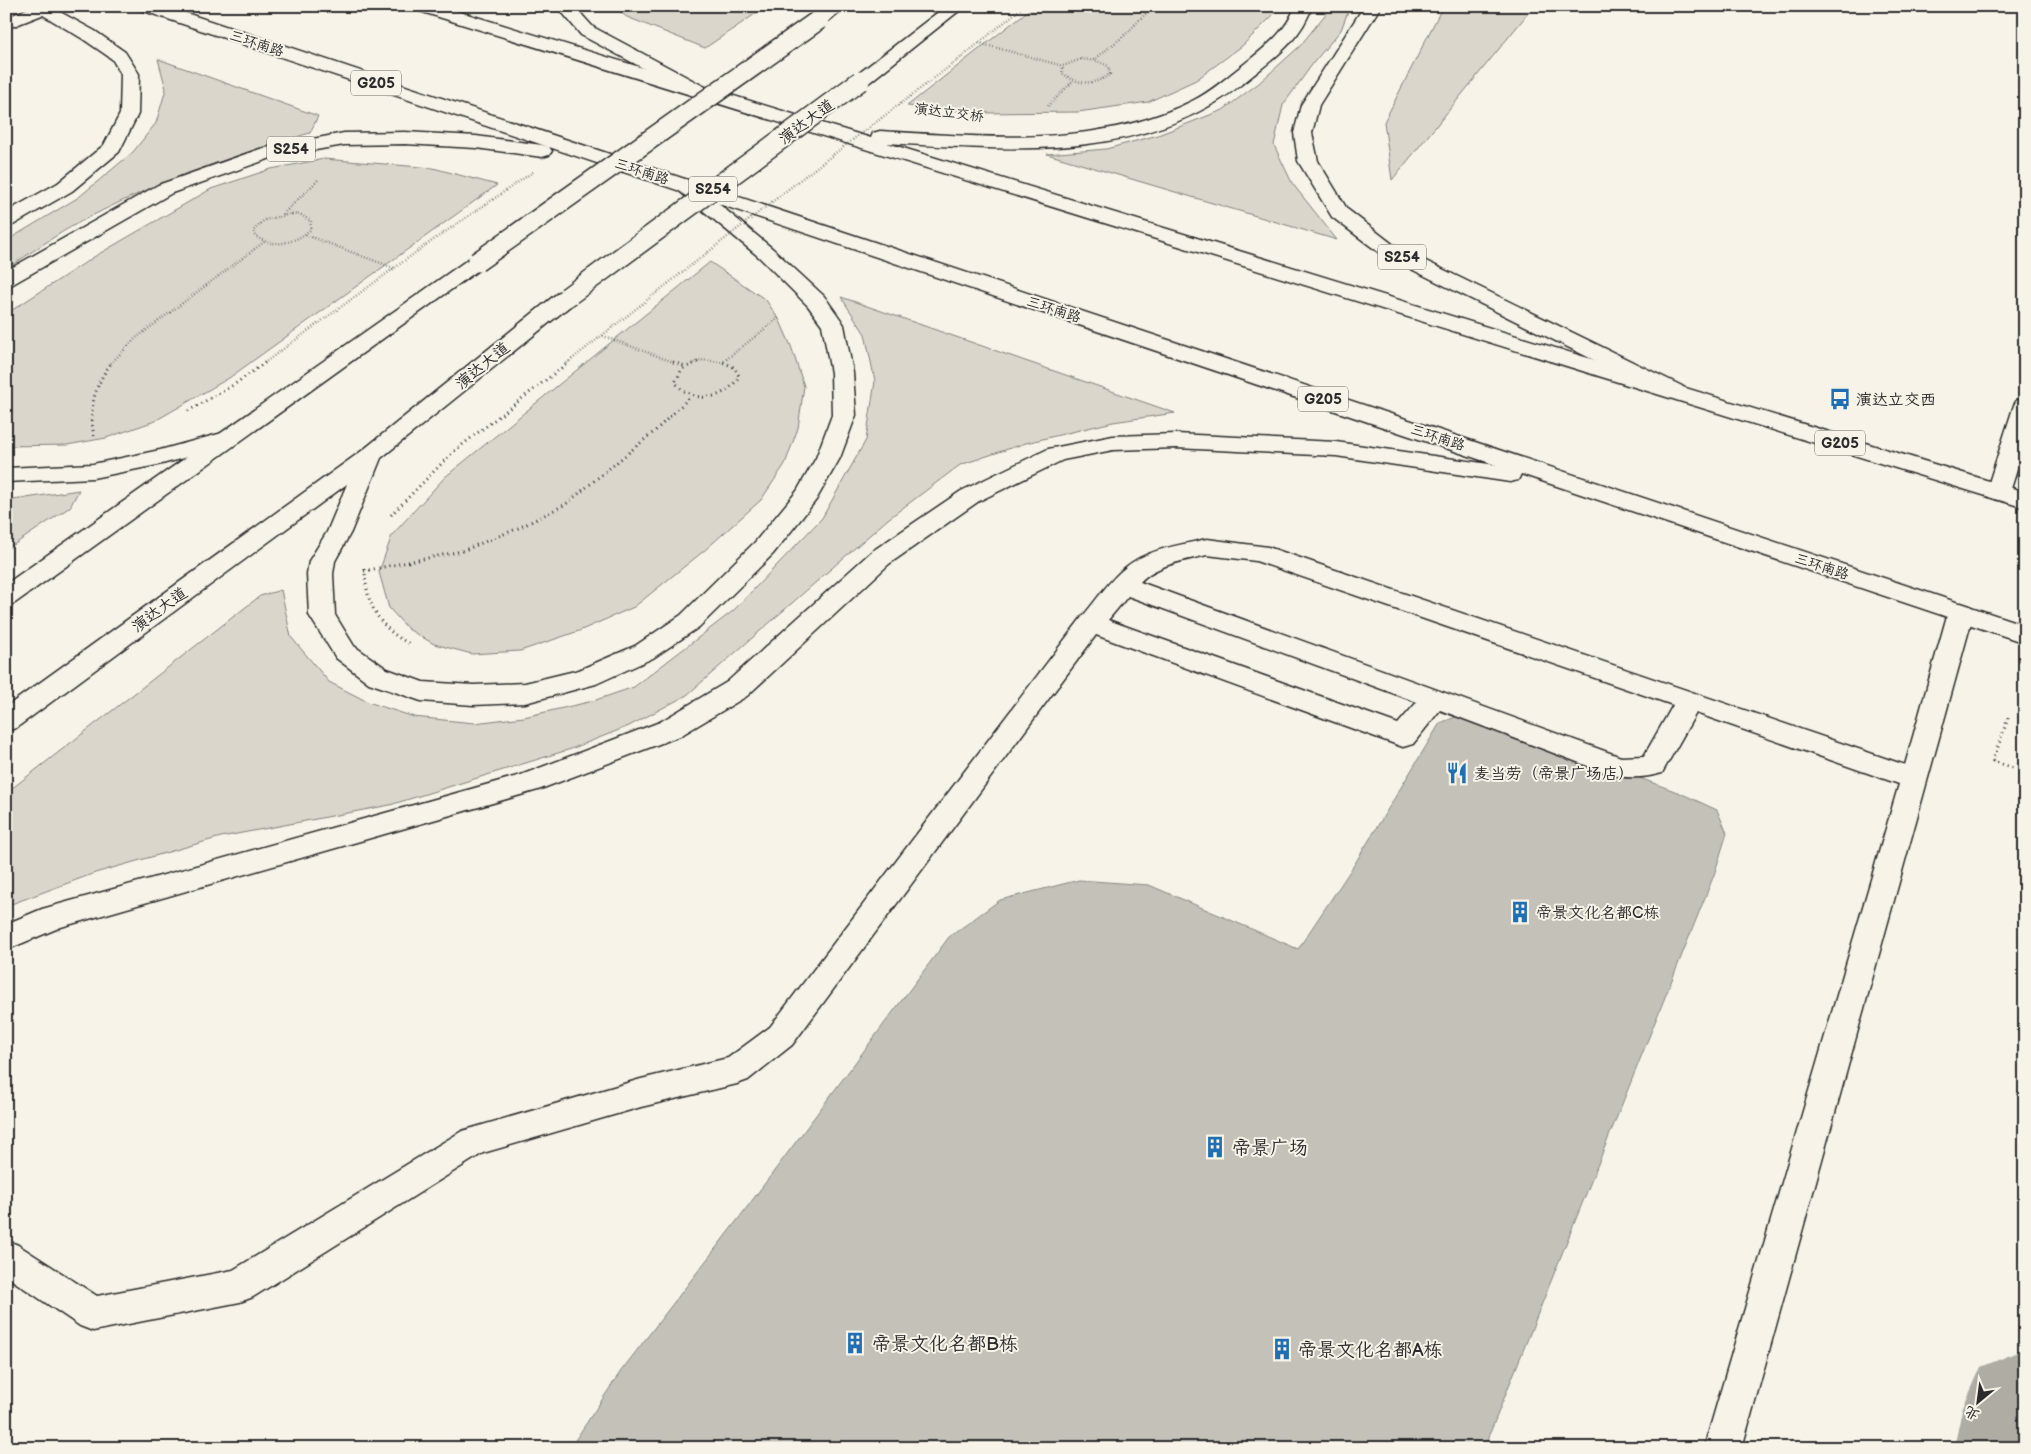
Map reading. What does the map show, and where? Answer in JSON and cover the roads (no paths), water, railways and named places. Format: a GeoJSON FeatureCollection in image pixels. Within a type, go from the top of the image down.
{"type":"FeatureCollection","features":[{"type":"Feature","properties":{"kind":"main road","name":"三环南路"},"geometry":{"type":"LineString","coordinates":[[147,6],[1961,612]]}},
{"type":"Feature","properties":{"kind":"main road","name":"G205"},"geometry":{"type":"LineString","coordinates":[[422,6],[2025,500]]}},
{"type":"Feature","properties":{"kind":"main road"},"geometry":{"type":"LineString","coordinates":[[565,6],[587,31],[703,93]]}},
{"type":"Feature","properties":{"kind":"main road"},"geometry":{"type":"LineString","coordinates":[[6,597],[838,6]]}},
{"type":"Feature","properties":{"kind":"main road","name":"演达大道"},"geometry":{"type":"LineString","coordinates":[[6,721],[371,455],[567,297],[957,6]]}},
{"type":"Feature","properties":{"kind":"main road"},"geometry":{"type":"LineString","coordinates":[[840,135],[990,142],[1035,142],[1098,137],[1141,127],[1197,106],[1223,90],[1275,48],[1302,16],[1304,6]]}},
{"type":"Feature","properties":{"kind":"main road","name":"S254"},"geometry":{"type":"LineString","coordinates":[[1374,6],[1310,105],[1302,133],[1308,161],[1339,213],[1388,250],[1682,394]]}},
{"type":"Feature","properties":{"kind":"main road"},"geometry":{"type":"LineString","coordinates":[[6,24],[39,8],[89,35],[119,56],[130,74],[129,114],[112,148],[64,187],[6,222]]}},
{"type":"Feature","properties":{"kind":"main road","name":"S254"},"geometry":{"type":"LineString","coordinates":[[6,280],[165,189],[267,153],[344,139],[405,138],[476,142],[604,159]]}},
{"type":"Feature","properties":{"kind":"main road"},"geometry":{"type":"LineString","coordinates":[[371,455],[339,532],[322,561],[320,574],[322,616],[345,652],[378,676],[422,691],[473,695],[525,693],[586,677],[644,652],[690,621],[764,548],[806,496],[828,458],[844,415],[842,372],[833,325],[816,301],[766,253],[684,186]]}},
{"type":"Feature","properties":{"kind":"main road"},"geometry":{"type":"LineString","coordinates":[[1998,492],[2025,405]]}},
{"type":"Feature","properties":{"kind":"main road"},"geometry":{"type":"LineString","coordinates":[[6,475],[93,470],[162,457],[226,439]]}},
{"type":"Feature","properties":{"kind":"main road"},"geometry":{"type":"LineString","coordinates":[[6,938],[53,917],[528,783],[670,730],[737,689],[880,558],[970,496],[1056,454],[1113,443],[1176,441],[1336,450],[1580,485]]}},
{"type":"Feature","properties":{"kind":"main road"},"geometry":{"type":"LineString","coordinates":[[6,1256],[93,1314],[240,1285],[474,1141],[641,1093],[737,1070],[781,1036],[1123,584],[1135,572],[1164,557],[1207,547],[1259,553],[1689,700],[1915,780]]}},
{"type":"Feature","properties":{"kind":"main road"},"geometry":{"type":"LineString","coordinates":[[1123,584],[1619,767],[1652,766],[1689,700]]}},
{"type":"Feature","properties":{"kind":"main road","name":"G205"},"geometry":{"type":"LineString","coordinates":[[1961,612],[2025,634]]}},
{"type":"Feature","properties":{"kind":"main road"},"geometry":{"type":"LineString","coordinates":[[1722,1448],[1915,780],[1961,612]]}},
{"type":"Feature","properties":{"kind":"main road"},"geometry":{"type":"LineString","coordinates":[[1091,624],[1403,737],[1435,698]]}},
{"type":"Feature","properties":{"kind":"waterway"},"geometry":{"type":"LineString","coordinates":[[2018,1448],[2025,1410]]}},
{"type":"Feature","properties":{"kind":"place","name":"演达立交西"},"geometry":{"type":"Point","coordinates":[1840,399]}},
{"type":"Feature","properties":{"kind":"place","name":"麦当劳（帝景广场店）"},"geometry":{"type":"Point","coordinates":[1457,773]}},
{"type":"Feature","properties":{"kind":"place","name":"帝景文化名都C栋"},"geometry":{"type":"Point","coordinates":[1520,912]}},
{"type":"Feature","properties":{"kind":"place","name":"帝景广场"},"geometry":{"type":"Point","coordinates":[1215,1147]}},
{"type":"Feature","properties":{"kind":"place","name":"帝景文化名都B栋"},"geometry":{"type":"Point","coordinates":[855,1343]}},
{"type":"Feature","properties":{"kind":"place","name":"帝景文化名都A栋"},"geometry":{"type":"Point","coordinates":[1282,1349]}}]}
